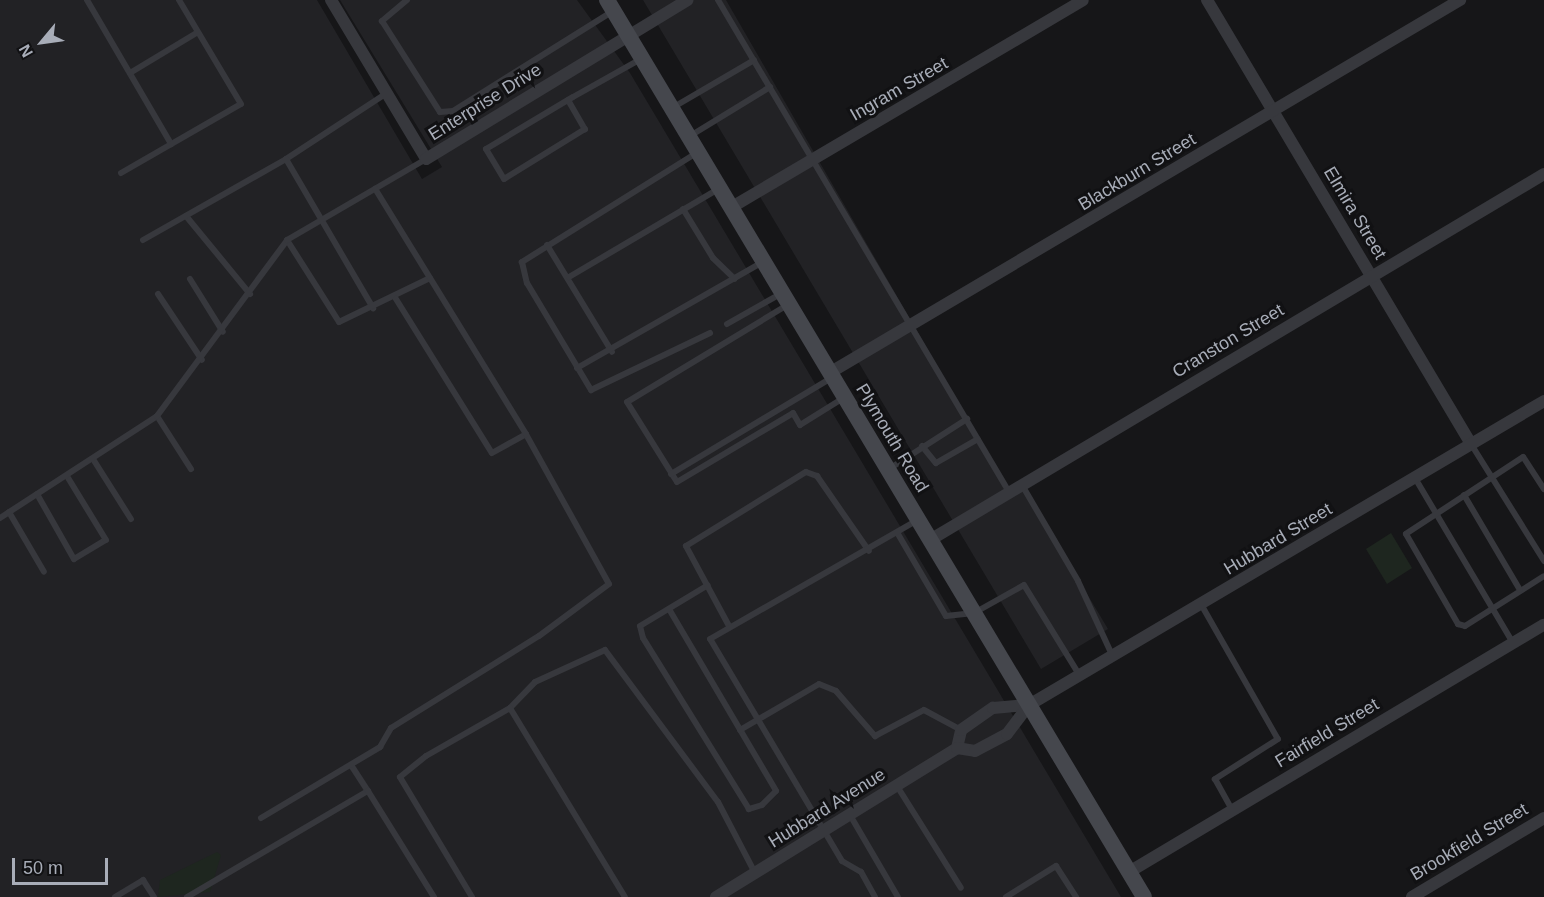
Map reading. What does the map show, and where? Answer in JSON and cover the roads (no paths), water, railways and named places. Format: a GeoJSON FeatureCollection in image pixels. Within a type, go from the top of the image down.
{"type":"FeatureCollection","features":[{"type":"Feature","properties":{"kind":"main road","name":"Plymouth Road"},"geometry":{"type":"LineString","coordinates":[[610,5],[1144,897]]}},
{"type":"Feature","properties":{"kind":"street","name":"Enterprise Drive"},"geometry":{"type":"LineString","coordinates":[[332,0],[426,159],[687,0]]}},
{"type":"Feature","properties":{"kind":"street","name":"Ingram Street"},"geometry":{"type":"LineString","coordinates":[[732,207],[1083,0]]}},
{"type":"Feature","properties":{"kind":"street","name":"Elmira Street"},"geometry":{"type":"LineString","coordinates":[[1207,0],[1472,444]]}},
{"type":"Feature","properties":{"kind":"street","name":"Blackburn Street"},"geometry":{"type":"LineString","coordinates":[[832,375],[912,325],[1460,0]]}},
{"type":"Feature","properties":{"kind":"street","name":"Cranston Street"},"geometry":{"type":"LineString","coordinates":[[930,540],[1544,174]]}},
{"type":"Feature","properties":{"kind":"street","name":"Hubbard Street"},"geometry":{"type":"LineString","coordinates":[[1029,705],[1202,606],[1544,401]]}},
{"type":"Feature","properties":{"kind":"street","name":"Fairfield Street"},"geometry":{"type":"LineString","coordinates":[[1129,872],[1544,625]]}},
{"type":"Feature","properties":{"kind":"street"},"geometry":{"type":"LineString","coordinates":[[957,748],[961,730],[993,708],[1029,705]]}},
{"type":"Feature","properties":{"kind":"street","name":"Hubbard Avenue"},"geometry":{"type":"LineString","coordinates":[[716,897],[957,748],[975,752],[1007,734],[1029,705]]}},
{"type":"Feature","properties":{"kind":"street","name":"Brookfield Street"},"geometry":{"type":"LineString","coordinates":[[1412,897],[1544,819]]}},
{"type":"Feature","properties":{"kind":"lane"},"geometry":{"type":"LineString","coordinates":[[87,0],[171,144]]}},
{"type":"Feature","properties":{"kind":"lane"},"geometry":{"type":"LineString","coordinates":[[121,173],[241,104],[179,0]]}},
{"type":"Feature","properties":{"kind":"lane"},"geometry":{"type":"LineString","coordinates":[[407,0],[382,21],[440,112],[453,111],[610,5]]}},
{"type":"Feature","properties":{"kind":"lane"},"geometry":{"type":"LineString","coordinates":[[718,0],[1010,493]]}},
{"type":"Feature","properties":{"kind":"lane"},"geometry":{"type":"LineString","coordinates":[[130,73],[198,32]]}},
{"type":"Feature","properties":{"kind":"lane"},"geometry":{"type":"LineString","coordinates":[[568,100],[585,129],[504,179],[486,149],[568,100],[642,58]]}},
{"type":"Feature","properties":{"kind":"lane"},"geometry":{"type":"LineString","coordinates":[[672,108],[753,60]]}},
{"type":"Feature","properties":{"kind":"lane"},"geometry":{"type":"LineString","coordinates":[[689,136],[770,87]]}},
{"type":"Feature","properties":{"kind":"lane"},"geometry":{"type":"LineString","coordinates":[[143,240],[286,159],[387,93]]}},
{"type":"Feature","properties":{"kind":"lane"},"geometry":{"type":"LineString","coordinates":[[698,151],[522,262],[527,283],[591,390],[710,333]]}},
{"type":"Feature","properties":{"kind":"lane"},"geometry":{"type":"LineString","coordinates":[[286,159],[373,308]]}},
{"type":"Feature","properties":{"kind":"lane"},"geometry":{"type":"LineString","coordinates":[[0,518],[68,476],[157,416],[224,332],[287,240],[426,159]]}},
{"type":"Feature","properties":{"kind":"lane"},"geometry":{"type":"LineString","coordinates":[[569,277],[720,188]]}},
{"type":"Feature","properties":{"kind":"lane"},"geometry":{"type":"LineString","coordinates":[[261,818],[380,747],[392,728],[539,636],[609,584],[526,434],[375,189]]}},
{"type":"Feature","properties":{"kind":"lane"},"geometry":{"type":"LineString","coordinates":[[683,209],[713,258],[735,279]]}},
{"type":"Feature","properties":{"kind":"lane"},"geometry":{"type":"LineString","coordinates":[[186,216],[250,294]]}},
{"type":"Feature","properties":{"kind":"lane"},"geometry":{"type":"LineString","coordinates":[[287,240],[333,318],[347,322],[396,299],[430,278]]}},
{"type":"Feature","properties":{"kind":"lane"},"geometry":{"type":"LineString","coordinates":[[547,245],[569,277],[612,352]]}},
{"type":"Feature","properties":{"kind":"lane"},"geometry":{"type":"LineString","coordinates":[[577,368],[612,352],[764,261]]}},
{"type":"Feature","properties":{"kind":"lane"},"geometry":{"type":"LineString","coordinates":[[190,279],[224,332]]}},
{"type":"Feature","properties":{"kind":"lane"},"geometry":{"type":"LineString","coordinates":[[158,294],[202,360]]}},
{"type":"Feature","properties":{"kind":"lane"},"geometry":{"type":"LineString","coordinates":[[728,324],[786,298]]}},
{"type":"Feature","properties":{"kind":"lane"},"geometry":{"type":"LineString","coordinates":[[786,298],[627,402],[677,482],[793,413],[800,425],[845,397]]}},
{"type":"Feature","properties":{"kind":"lane"},"geometry":{"type":"LineString","coordinates":[[396,299],[492,453],[526,434]]}},
{"type":"Feature","properties":{"kind":"lane"},"geometry":{"type":"LineString","coordinates":[[671,474],[832,375]]}},
{"type":"Feature","properties":{"kind":"lane"},"geometry":{"type":"LineString","coordinates":[[157,416],[191,469]]}},
{"type":"Feature","properties":{"kind":"lane"},"geometry":{"type":"LineString","coordinates":[[888,469],[967,419]]}},
{"type":"Feature","properties":{"kind":"lane"},"geometry":{"type":"LineString","coordinates":[[922,446],[936,463],[978,438]]}},
{"type":"Feature","properties":{"kind":"lane"},"geometry":{"type":"LineString","coordinates":[[1472,444],[1544,561]]}},
{"type":"Feature","properties":{"kind":"lane"},"geometry":{"type":"LineString","coordinates":[[1544,489],[1523,457],[1435,512],[1406,534],[1458,624],[1465,626],[1544,576]]}},
{"type":"Feature","properties":{"kind":"lane"},"geometry":{"type":"LineString","coordinates":[[93,459],[131,519]]}},
{"type":"Feature","properties":{"kind":"lane"},"geometry":{"type":"LineString","coordinates":[[729,626],[686,546],[806,472],[817,476],[869,551]]}},
{"type":"Feature","properties":{"kind":"lane"},"geometry":{"type":"LineString","coordinates":[[38,494],[74,558],[106,540],[68,476]]}},
{"type":"Feature","properties":{"kind":"lane"},"geometry":{"type":"LineString","coordinates":[[1415,478],[1513,644]]}},
{"type":"Feature","properties":{"kind":"lane"},"geometry":{"type":"LineString","coordinates":[[1022,485],[1113,657]]}},
{"type":"Feature","properties":{"kind":"lane"},"geometry":{"type":"LineString","coordinates":[[1464,495],[1521,590]]}},
{"type":"Feature","properties":{"kind":"lane"},"geometry":{"type":"LineString","coordinates":[[9,512],[44,572]]}},
{"type":"Feature","properties":{"kind":"lane"},"geometry":{"type":"LineString","coordinates":[[875,897],[861,872],[842,861],[710,639],[729,626],[869,551],[918,520]]}},
{"type":"Feature","properties":{"kind":"lane"},"geometry":{"type":"LineString","coordinates":[[898,534],[946,616],[974,613],[1024,585],[1080,676]]}},
{"type":"Feature","properties":{"kind":"lane"},"geometry":{"type":"LineString","coordinates":[[669,609],[776,791],[749,809],[643,638],[640,626],[708,585]]}},
{"type":"Feature","properties":{"kind":"lane"},"geometry":{"type":"LineString","coordinates":[[1202,606],[1278,739],[1215,779],[1232,810]]}},
{"type":"Feature","properties":{"kind":"lane"},"geometry":{"type":"LineString","coordinates":[[472,897],[400,777],[426,756],[510,708],[535,682],[605,650],[718,802],[755,874]]}},
{"type":"Feature","properties":{"kind":"lane"},"geometry":{"type":"LineString","coordinates":[[740,730],[819,684],[836,692],[875,736],[924,710],[961,730]]}},
{"type":"Feature","properties":{"kind":"lane"},"geometry":{"type":"LineString","coordinates":[[510,708],[625,897]]}},
{"type":"Feature","properties":{"kind":"lane"},"geometry":{"type":"LineString","coordinates":[[351,765],[434,897]]}},
{"type":"Feature","properties":{"kind":"lane"},"geometry":{"type":"LineString","coordinates":[[897,786],[962,888]]}},
{"type":"Feature","properties":{"kind":"lane"},"geometry":{"type":"LineString","coordinates":[[187,897],[368,791]]}},
{"type":"Feature","properties":{"kind":"lane"},"geometry":{"type":"LineString","coordinates":[[850,815],[898,897]]}},
{"type":"Feature","properties":{"kind":"lane"},"geometry":{"type":"LineString","coordinates":[[1006,897],[1056,866],[1074,897]]}},
{"type":"Feature","properties":{"kind":"lane"},"geometry":{"type":"LineString","coordinates":[[115,897],[143,880],[154,897]]}}]}
